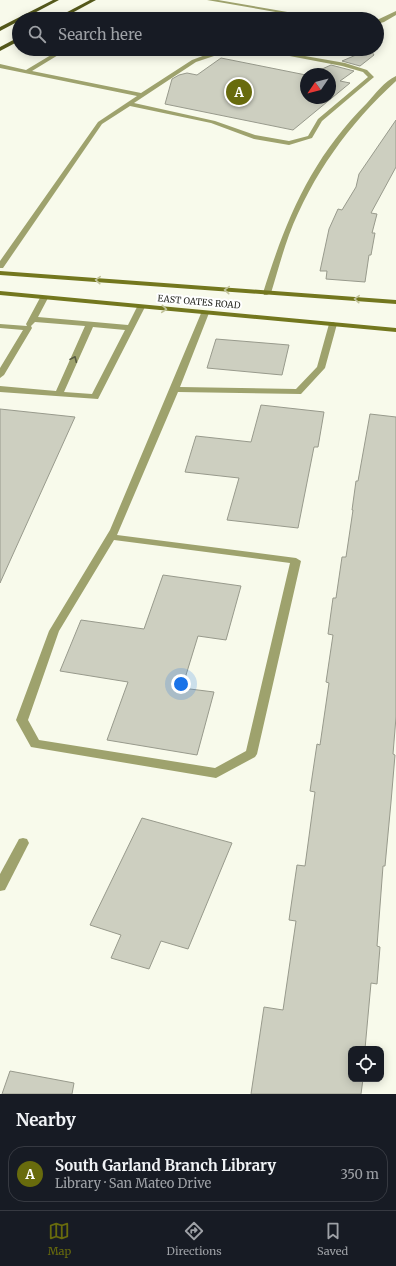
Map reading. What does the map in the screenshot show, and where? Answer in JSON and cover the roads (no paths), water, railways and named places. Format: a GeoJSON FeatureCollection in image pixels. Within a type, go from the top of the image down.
{"type":"FeatureCollection","features":[{"type":"Feature","properties":{"kind":"main road"},"geometry":{"type":"LineString","coordinates":[[33,12],[57,0]]}},
{"type":"Feature","properties":{"kind":"main road"},"geometry":{"type":"LineString","coordinates":[[71,12],[94,0]]}},
{"type":"Feature","properties":{"kind":"main road"},"geometry":{"type":"LineString","coordinates":[[0,29],[12,23]]}},
{"type":"Feature","properties":{"kind":"main road"},"geometry":{"type":"LineString","coordinates":[[0,49],[12,43]]}},
{"type":"Feature","properties":{"kind":"main road","name":"EAST OATES ROAD"},"geometry":{"type":"LineString","coordinates":[[0,273],[396,302]]}},
{"type":"Feature","properties":{"kind":"main road","name":"EAST OATES ROAD"},"geometry":{"type":"LineString","coordinates":[[0,294],[396,330]]}},
{"type":"Feature","properties":{"kind":"street"},"geometry":{"type":"LineString","coordinates":[[209,0],[282,12]]}},
{"type":"Feature","properties":{"kind":"street"},"geometry":{"type":"LineString","coordinates":[[384,20],[396,13]]}},
{"type":"Feature","properties":{"kind":"street"},"geometry":{"type":"LineString","coordinates":[[26,72],[52,56]]}},
{"type":"Feature","properties":{"kind":"street"},"geometry":{"type":"LineString","coordinates":[[0,266],[100,123],[194,61],[209,56]]}},
{"type":"Feature","properties":{"kind":"street"},"geometry":{"type":"LineString","coordinates":[[129,104],[212,122],[254,137],[289,143],[310,138],[320,120],[371,77],[365,71],[343,64],[297,56]]}},
{"type":"Feature","properties":{"kind":"street"},"geometry":{"type":"LineString","coordinates":[[0,66],[142,95]]}},
{"type":"Feature","properties":{"kind":"street"},"geometry":{"type":"LineString","coordinates":[[267,293],[289,225],[309,184],[347,126],[378,93],[396,78]]}},
{"type":"Feature","properties":{"kind":"street"},"geometry":{"type":"LineString","coordinates":[[0,375],[44,298]]}},
{"type":"Feature","properties":{"kind":"street"},"geometry":{"type":"LineString","coordinates":[[0,389],[95,397],[142,307]]}},
{"type":"Feature","properties":{"kind":"street"},"geometry":{"type":"LineString","coordinates":[[111,537],[296,561],[251,754],[216,773],[35,744],[22,720],[54,631],[115,530],[175,389],[205,312]]}},
{"type":"Feature","properties":{"kind":"street"},"geometry":{"type":"LineString","coordinates":[[33,319],[131,328]]}},
{"type":"Feature","properties":{"kind":"street"},"geometry":{"type":"LineString","coordinates":[[59,394],[90,324]]}},
{"type":"Feature","properties":{"kind":"street"},"geometry":{"type":"LineString","coordinates":[[175,389],[298,392],[321,368],[333,324]]}},
{"type":"Feature","properties":{"kind":"street"},"geometry":{"type":"LineString","coordinates":[[0,326],[28,328]]}},
{"type":"Feature","properties":{"kind":"street"},"geometry":{"type":"LineString","coordinates":[[0,886],[23,843]]}},
{"type":"Feature","properties":{"kind":"place","name":"South Garland Branch Library"},"geometry":{"type":"Point","coordinates":[239,92]}}]}
